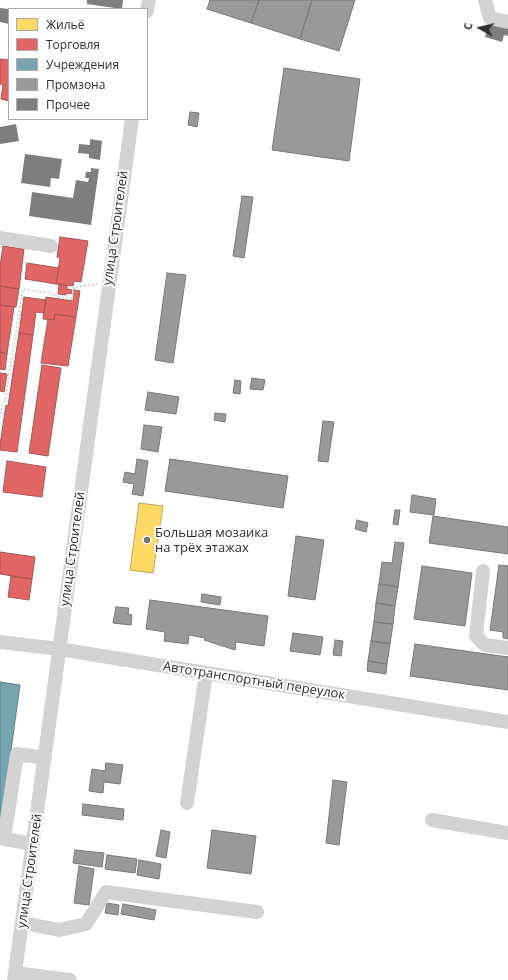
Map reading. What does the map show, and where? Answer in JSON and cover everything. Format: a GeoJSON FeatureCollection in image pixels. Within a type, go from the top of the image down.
{"type":"FeatureCollection","features":[{"type":"Feature","properties":{"kind":"street"},"geometry":{"type":"LineString","coordinates":[[485,0],[490,18],[508,22]]}},
{"type":"Feature","properties":{"kind":"street","name":"улица Строителей"},"geometry":{"type":"LineString","coordinates":[[15,976],[109,277],[132,120]]}},
{"type":"Feature","properties":{"kind":"street"},"geometry":{"type":"LineString","coordinates":[[0,238],[50,246]]}},
{"type":"Feature","properties":{"kind":"street"},"geometry":{"type":"LineString","coordinates":[[483,571],[476,636],[485,645],[508,648]]}},
{"type":"Feature","properties":{"kind":"street","name":"Автотранспортный переулок"},"geometry":{"type":"LineString","coordinates":[[0,642],[59,649],[508,722]]}},
{"type":"Feature","properties":{"kind":"street"},"geometry":{"type":"LineString","coordinates":[[187,803],[206,673]]}},
{"type":"Feature","properties":{"kind":"street"},"geometry":{"type":"LineString","coordinates":[[33,844],[4,838],[17,754],[45,758]]}},
{"type":"Feature","properties":{"kind":"street"},"geometry":{"type":"LineString","coordinates":[[432,820],[508,833]]}},
{"type":"Feature","properties":{"kind":"street"},"geometry":{"type":"LineString","coordinates":[[22,923],[59,930],[86,924],[106,892],[257,912]]}},
{"type":"Feature","properties":{"kind":"street"},"geometry":{"type":"LineString","coordinates":[[15,976],[70,980]]}},
{"type":"Feature","properties":{"kind":"path"},"geometry":{"type":"LineString","coordinates":[[0,418],[2,406],[5,400],[23,289],[54,294],[58,297],[72,299],[74,287],[99,284],[109,277]]}},
{"type":"Feature","properties":{"kind":"building: Жильё"},"geometry":{"type":"Polygon","coordinates":[[[139,503],[163,506],[153,573],[130,570],[139,503]]]}},
{"type":"Feature","properties":{"kind":"building: Торговля"},"geometry":{"type":"Polygon","coordinates":[[[0,59],[8,60],[8,101],[1,99],[3,85],[0,84],[0,59]]]}},
{"type":"Feature","properties":{"kind":"building: Торговля"},"geometry":{"type":"Polygon","coordinates":[[[60,237],[88,241],[81,282],[74,281],[73,286],[56,284],[60,258],[57,257],[60,237]]]}},
{"type":"Feature","properties":{"kind":"building: Торговля"},"geometry":{"type":"Polygon","coordinates":[[[3,246],[24,249],[19,289],[0,286],[0,266],[3,246]]]}},
{"type":"Feature","properties":{"kind":"building: Торговля"},"geometry":{"type":"Polygon","coordinates":[[[27,263],[59,268],[56,284],[25,279],[27,263]]]}},
{"type":"Feature","properties":{"kind":"building: Торговля"},"geometry":{"type":"Polygon","coordinates":[[[59,284],[67,286],[67,289],[72,290],[71,294],[58,294],[59,284]]]}},
{"type":"Feature","properties":{"kind":"building: Торговля"},"geometry":{"type":"Polygon","coordinates":[[[0,286],[19,289],[16,307],[0,305],[0,286]]]}},
{"type":"Feature","properties":{"kind":"building: Торговля"},"geometry":{"type":"Polygon","coordinates":[[[74,290],[80,291],[76,317],[55,314],[54,320],[43,319],[46,297],[73,301],[74,290]]]}},
{"type":"Feature","properties":{"kind":"building: Торговля"},"geometry":{"type":"Polygon","coordinates":[[[24,297],[46,300],[44,313],[36,312],[33,335],[19,333],[24,297]]]}},
{"type":"Feature","properties":{"kind":"building: Торговля"},"geometry":{"type":"Polygon","coordinates":[[[0,305],[14,307],[7,354],[0,352],[0,305]]]}},
{"type":"Feature","properties":{"kind":"building: Торговля"},"geometry":{"type":"Polygon","coordinates":[[[55,314],[76,317],[68,366],[41,363],[48,319],[54,320],[55,314]]]}},
{"type":"Feature","properties":{"kind":"building: Торговля"},"geometry":{"type":"Polygon","coordinates":[[[19,333],[33,335],[17,452],[0,450],[0,445],[6,405],[8,406],[19,333]]]}},
{"type":"Feature","properties":{"kind":"building: Торговля"},"geometry":{"type":"Polygon","coordinates":[[[0,352],[7,354],[5,370],[0,369],[0,352]]]}},
{"type":"Feature","properties":{"kind":"building: Торговля"},"geometry":{"type":"Polygon","coordinates":[[[42,365],[61,368],[48,456],[29,453],[42,365]]]}},
{"type":"Feature","properties":{"kind":"building: Торговля"},"geometry":{"type":"Polygon","coordinates":[[[0,373],[7,374],[4,392],[0,391],[0,373]]]}},
{"type":"Feature","properties":{"kind":"building: Торговля"},"geometry":{"type":"Polygon","coordinates":[[[7,461],[46,467],[42,497],[3,492],[7,461]]]}},
{"type":"Feature","properties":{"kind":"building: Торговля"},"geometry":{"type":"Polygon","coordinates":[[[0,552],[35,557],[32,579],[0,574],[0,552]]]}},
{"type":"Feature","properties":{"kind":"building: Торговля"},"geometry":{"type":"Polygon","coordinates":[[[11,576],[32,579],[29,600],[8,597],[11,576]]]}},
{"type":"Feature","properties":{"kind":"building: Учреждения"},"geometry":{"type":"Polygon","coordinates":[[[0,682],[20,685],[0,829],[0,682]]]}},
{"type":"Feature","properties":{"kind":"building: Промзона"},"geometry":{"type":"Polygon","coordinates":[[[210,0],[259,0],[251,23],[207,9],[210,0]]]}},
{"type":"Feature","properties":{"kind":"building: Промзона"},"geometry":{"type":"Polygon","coordinates":[[[259,0],[312,0],[300,39],[251,23],[259,0]]]}},
{"type":"Feature","properties":{"kind":"building: Промзона"},"geometry":{"type":"Polygon","coordinates":[[[312,0],[355,0],[339,51],[300,39],[312,0]]]}},
{"type":"Feature","properties":{"kind":"building: Промзона"},"geometry":{"type":"Polygon","coordinates":[[[284,68],[360,79],[349,161],[272,150],[284,68]]]}},
{"type":"Feature","properties":{"kind":"building: Промзона"},"geometry":{"type":"Polygon","coordinates":[[[190,112],[199,113],[197,127],[188,125],[190,112]]]}},
{"type":"Feature","properties":{"kind":"building: Промзона"},"geometry":{"type":"Polygon","coordinates":[[[242,196],[253,197],[244,258],[233,256],[242,196]]]}},
{"type":"Feature","properties":{"kind":"building: Промзона"},"geometry":{"type":"Polygon","coordinates":[[[167,273],[186,275],[173,363],[155,360],[167,273]]]}},
{"type":"Feature","properties":{"kind":"building: Промзона"},"geometry":{"type":"Polygon","coordinates":[[[252,378],[265,380],[263,390],[250,389],[252,378]]]}},
{"type":"Feature","properties":{"kind":"building: Промзона"},"geometry":{"type":"Polygon","coordinates":[[[235,380],[241,381],[240,394],[233,393],[235,380]]]}},
{"type":"Feature","properties":{"kind":"building: Промзона"},"geometry":{"type":"Polygon","coordinates":[[[148,392],[179,397],[176,414],[145,410],[148,392]]]}},
{"type":"Feature","properties":{"kind":"building: Промзона"},"geometry":{"type":"Polygon","coordinates":[[[215,413],[226,414],[225,422],[214,420],[215,413]]]}},
{"type":"Feature","properties":{"kind":"building: Промзона"},"geometry":{"type":"Polygon","coordinates":[[[323,421],[334,422],[328,462],[318,461],[323,421]]]}},
{"type":"Feature","properties":{"kind":"building: Промзона"},"geometry":{"type":"Polygon","coordinates":[[[144,425],[162,427],[158,452],[141,449],[144,425]]]}},
{"type":"Feature","properties":{"kind":"building: Промзона"},"geometry":{"type":"Polygon","coordinates":[[[137,459],[148,461],[143,496],[132,494],[134,484],[123,482],[125,472],[135,474],[137,459]]]}},
{"type":"Feature","properties":{"kind":"building: Промзона"},"geometry":{"type":"Polygon","coordinates":[[[170,459],[288,476],[283,508],[165,491],[170,459]]]}},
{"type":"Feature","properties":{"kind":"building: Промзона"},"geometry":{"type":"Polygon","coordinates":[[[412,495],[436,499],[434,515],[410,512],[412,495]]]}},
{"type":"Feature","properties":{"kind":"building: Промзона"},"geometry":{"type":"Polygon","coordinates":[[[395,510],[400,510],[398,525],[393,524],[395,510]]]}},
{"type":"Feature","properties":{"kind":"building: Промзона"},"geometry":{"type":"Polygon","coordinates":[[[433,516],[508,527],[508,554],[429,543],[433,516]]]}},
{"type":"Feature","properties":{"kind":"building: Промзона"},"geometry":{"type":"Polygon","coordinates":[[[357,520],[368,523],[366,532],[355,529],[357,520]]]}},
{"type":"Feature","properties":{"kind":"building: Промзона"},"geometry":{"type":"Polygon","coordinates":[[[296,536],[324,540],[315,600],[288,596],[296,536]]]}},
{"type":"Feature","properties":{"kind":"building: Промзона"},"geometry":{"type":"Polygon","coordinates":[[[395,542],[404,543],[398,587],[379,584],[382,562],[392,563],[395,542]]]}},
{"type":"Feature","properties":{"kind":"building: Промзона"},"geometry":{"type":"Polygon","coordinates":[[[499,565],[508,566],[508,639],[503,638],[503,632],[490,630],[499,565]]]}},
{"type":"Feature","properties":{"kind":"building: Промзона"},"geometry":{"type":"Polygon","coordinates":[[[422,566],[472,573],[465,626],[414,619],[422,566]]]}},
{"type":"Feature","properties":{"kind":"building: Промзона"},"geometry":{"type":"Polygon","coordinates":[[[379,584],[398,587],[395,606],[376,603],[379,584]]]}},
{"type":"Feature","properties":{"kind":"building: Промзона"},"geometry":{"type":"Polygon","coordinates":[[[202,594],[221,597],[220,605],[201,602],[202,594]]]}},
{"type":"Feature","properties":{"kind":"building: Промзона"},"geometry":{"type":"Polygon","coordinates":[[[150,600],[268,616],[264,646],[236,642],[235,650],[204,640],[205,638],[189,635],[188,644],[164,641],[165,632],[146,629],[150,600]]]}},
{"type":"Feature","properties":{"kind":"building: Промзона"},"geometry":{"type":"Polygon","coordinates":[[[376,603],[395,606],[393,624],[374,622],[376,603]]]}},
{"type":"Feature","properties":{"kind":"building: Промзона"},"geometry":{"type":"Polygon","coordinates":[[[116,607],[129,608],[128,614],[132,615],[131,625],[113,623],[116,607]]]}},
{"type":"Feature","properties":{"kind":"building: Промзона"},"geometry":{"type":"Polygon","coordinates":[[[374,622],[393,624],[390,644],[371,641],[374,622]]]}},
{"type":"Feature","properties":{"kind":"building: Промзона"},"geometry":{"type":"Polygon","coordinates":[[[293,633],[323,637],[320,655],[290,651],[293,633]]]}},
{"type":"Feature","properties":{"kind":"building: Промзона"},"geometry":{"type":"Polygon","coordinates":[[[335,640],[343,641],[341,656],[333,655],[335,640]]]}},
{"type":"Feature","properties":{"kind":"building: Промзона"},"geometry":{"type":"Polygon","coordinates":[[[371,641],[390,644],[387,664],[368,661],[371,641]]]}},
{"type":"Feature","properties":{"kind":"building: Промзона"},"geometry":{"type":"Polygon","coordinates":[[[415,644],[508,657],[508,690],[410,676],[415,644]]]}},
{"type":"Feature","properties":{"kind":"building: Промзона"},"geometry":{"type":"Polygon","coordinates":[[[368,661],[387,664],[386,674],[367,671],[368,661]]]}},
{"type":"Feature","properties":{"kind":"building: Промзона"},"geometry":{"type":"Polygon","coordinates":[[[106,763],[123,765],[120,784],[104,782],[103,793],[89,791],[92,769],[105,771],[106,763]]]}},
{"type":"Feature","properties":{"kind":"building: Промзона"},"geometry":{"type":"Polygon","coordinates":[[[333,780],[347,782],[339,845],[326,843],[333,780]]]}},
{"type":"Feature","properties":{"kind":"building: Промзона"},"geometry":{"type":"Polygon","coordinates":[[[83,804],[124,809],[123,820],[82,815],[83,804]]]}},
{"type":"Feature","properties":{"kind":"building: Промзона"},"geometry":{"type":"Polygon","coordinates":[[[161,830],[170,832],[166,858],[156,856],[161,830]]]}},
{"type":"Feature","properties":{"kind":"building: Промзона"},"geometry":{"type":"Polygon","coordinates":[[[212,830],[256,836],[251,874],[207,868],[212,830]]]}},
{"type":"Feature","properties":{"kind":"building: Промзона"},"geometry":{"type":"Polygon","coordinates":[[[75,850],[104,853],[102,867],[73,863],[75,850]]]}},
{"type":"Feature","properties":{"kind":"building: Промзона"},"geometry":{"type":"Polygon","coordinates":[[[107,855],[137,859],[135,873],[105,869],[107,855]]]}},
{"type":"Feature","properties":{"kind":"building: Промзона"},"geometry":{"type":"Polygon","coordinates":[[[139,860],[161,864],[159,879],[137,875],[139,860]]]}},
{"type":"Feature","properties":{"kind":"building: Промзона"},"geometry":{"type":"Polygon","coordinates":[[[79,866],[94,869],[89,905],[74,903],[79,866]]]}},
{"type":"Feature","properties":{"kind":"building: Промзона"},"geometry":{"type":"Polygon","coordinates":[[[107,903],[119,905],[118,915],[105,913],[107,903]]]}},
{"type":"Feature","properties":{"kind":"building: Промзона"},"geometry":{"type":"Polygon","coordinates":[[[123,904],[156,910],[154,920],[121,914],[123,904]]]}},
{"type":"Feature","properties":{"kind":"building: Прочее"},"geometry":{"type":"Polygon","coordinates":[[[87,0],[123,0],[122,8],[87,4],[87,0]]]}},
{"type":"Feature","properties":{"kind":"building: Прочее"},"geometry":{"type":"Polygon","coordinates":[[[0,8],[8,9],[8,24],[0,22],[0,8]]]}},
{"type":"Feature","properties":{"kind":"building: Прочее"},"geometry":{"type":"Polygon","coordinates":[[[492,13],[508,24],[508,36],[504,35],[502,42],[485,37],[492,13]]]}},
{"type":"Feature","properties":{"kind":"building: Прочее"},"geometry":{"type":"Polygon","coordinates":[[[16,124],[19,141],[0,144],[0,127],[16,124]]]}},
{"type":"Feature","properties":{"kind":"building: Прочее"},"geometry":{"type":"Polygon","coordinates":[[[90,139],[102,141],[100,160],[89,158],[89,154],[78,153],[79,144],[90,145],[90,139]]]}},
{"type":"Feature","properties":{"kind":"building: Прочее"},"geometry":{"type":"Polygon","coordinates":[[[25,154],[62,159],[59,179],[51,178],[50,187],[21,183],[25,154]]]}},
{"type":"Feature","properties":{"kind":"building: Прочее"},"geometry":{"type":"Polygon","coordinates":[[[91,168],[99,169],[91,225],[29,216],[32,192],[73,198],[76,180],[88,182],[89,178],[85,178],[86,172],[91,172],[91,168]]]}},
{"type":"Feature","properties":{"kind":"place","name":"Большая мозаика на трёх этажах"},"geometry":{"type":"Point","coordinates":[147,540]}}]}
